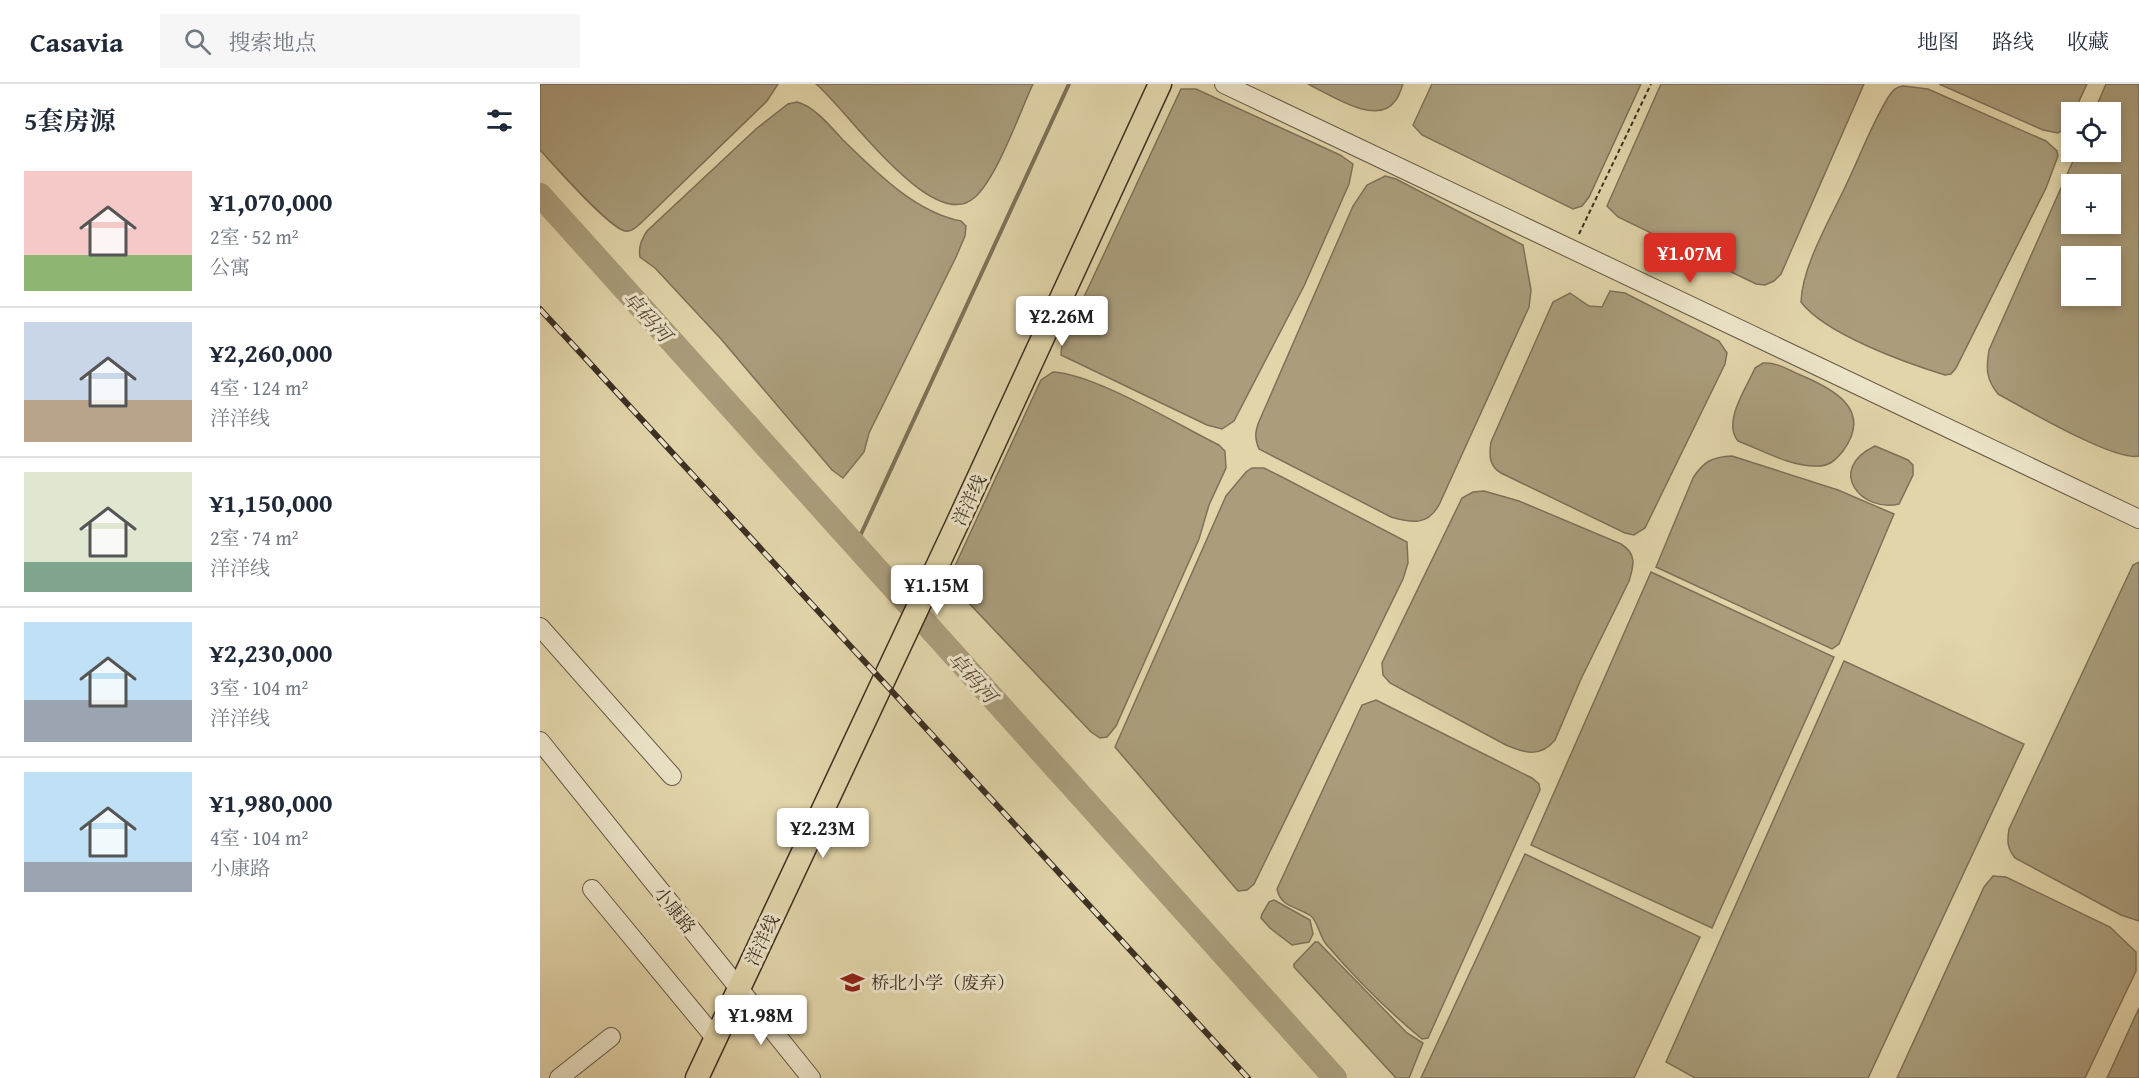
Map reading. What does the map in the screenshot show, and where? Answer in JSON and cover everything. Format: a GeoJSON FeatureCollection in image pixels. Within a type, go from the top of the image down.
{"type":"FeatureCollection","features":[{"type":"Feature","properties":{"kind":"main road","name":"洋洋线"},"geometry":{"type":"LineString","coordinates":[[698,1078],[926,592],[1160,84]]}},
{"type":"Feature","properties":{"kind":"street"},"geometry":{"type":"LineString","coordinates":[[1224,84],[2139,519]]}},
{"type":"Feature","properties":{"kind":"street"},"geometry":{"type":"LineString","coordinates":[[540,627],[672,776]]}},
{"type":"Feature","properties":{"kind":"street","name":"小康路"},"geometry":{"type":"LineString","coordinates":[[540,741],[811,1078]]}},
{"type":"Feature","properties":{"kind":"street"},"geometry":{"type":"LineString","coordinates":[[592,889],[716,1039]]}},
{"type":"Feature","properties":{"kind":"street"},"geometry":{"type":"LineString","coordinates":[[560,1078],[611,1037]]}},
{"type":"Feature","properties":{"kind":"path"},"geometry":{"type":"LineString","coordinates":[[1572,248],[1652,84]]}},
{"type":"Feature","properties":{"kind":"shaded area"},"geometry":{"type":"Polygon","coordinates":[[[540,84],[778,84],[767,101],[641,223],[634,229],[625,231],[595,208],[540,150],[540,84]]]}},
{"type":"Feature","properties":{"kind":"shaded area"},"geometry":{"type":"Polygon","coordinates":[[[816,84],[1033,84],[1007,145],[983,189],[974,198],[956,205],[936,199],[913,184],[890,163],[816,84]]]}},
{"type":"Feature","properties":{"kind":"shaded area"},"geometry":{"type":"Polygon","coordinates":[[[1308,84],[1403,84],[1395,101],[1387,108],[1377,111],[1365,110],[1340,101],[1308,84]]]}},
{"type":"Feature","properties":{"kind":"shaded area"},"geometry":{"type":"Polygon","coordinates":[[[1432,84],[1641,84],[1589,197],[1582,206],[1573,209],[1422,135],[1413,125],[1432,84]]]}},
{"type":"Feature","properties":{"kind":"shaded area"},"geometry":{"type":"Polygon","coordinates":[[[1661,84],[1864,84],[1781,274],[1774,281],[1765,285],[1756,284],[1618,217],[1607,206],[1661,84]]]}},
{"type":"Feature","properties":{"kind":"shaded area"},"geometry":{"type":"Polygon","coordinates":[[[1939,84],[2087,84],[2079,102],[2061,102],[2061,131],[2058,133],[2043,130],[1939,84]]]}},
{"type":"Feature","properties":{"kind":"shaded area"},"geometry":{"type":"Polygon","coordinates":[[[2106,84],[2139,84],[2139,456],[2127,456],[2091,443],[1998,394],[1988,373],[1989,350],[2061,188],[2061,234],[2121,234],[2121,174],[2067,174],[2073,162],[2121,162],[2121,102],[2098,102],[2106,84]]]}},
{"type":"Feature","properties":{"kind":"shaded area"},"geometry":{"type":"Polygon","coordinates":[[[1903,86],[1928,89],[2046,141],[2057,151],[2058,156],[2046,188],[1956,368],[1951,374],[1945,375],[1909,363],[1847,336],[1812,314],[1801,302],[1806,272],[1826,225],[1883,106],[1893,90],[1903,86]]]}},
{"type":"Feature","properties":{"kind":"shaded area"},"geometry":{"type":"Polygon","coordinates":[[[1181,89],[1196,89],[1340,155],[1353,164],[1349,184],[1304,286],[1234,421],[1222,429],[1207,425],[1061,355],[1062,344],[1181,89]]]}},
{"type":"Feature","properties":{"kind":"shaded area"},"geometry":{"type":"Polygon","coordinates":[[[797,102],[816,112],[869,165],[897,189],[928,209],[961,221],[966,226],[965,236],[956,257],[869,433],[864,452],[843,478],[832,470],[721,339],[655,268],[640,257],[641,243],[647,231],[756,129],[788,104],[797,102]]]}},
{"type":"Feature","properties":{"kind":"shaded area"},"geometry":{"type":"Polygon","coordinates":[[[1385,176],[1396,179],[1523,245],[1531,290],[1529,307],[1439,505],[1429,517],[1418,521],[1391,517],[1259,449],[1256,441],[1259,422],[1353,206],[1367,185],[1385,176]]]}},
{"type":"Feature","properties":{"kind":"shaded area"},"geometry":{"type":"Polygon","coordinates":[[[1610,291],[1625,293],[1719,341],[1727,353],[1725,364],[1645,528],[1634,535],[1625,533],[1501,473],[1492,464],[1490,456],[1491,442],[1553,302],[1570,293],[1589,306],[1602,307],[1610,291]]]}},
{"type":"Feature","properties":{"kind":"shaded area"},"geometry":{"type":"Polygon","coordinates":[[[1763,363],[1777,365],[1824,386],[1845,402],[1854,423],[1851,436],[1837,458],[1825,465],[1807,466],[1738,441],[1734,433],[1734,415],[1755,368],[1763,363]]]}},
{"type":"Feature","properties":{"kind":"shaded area"},"geometry":{"type":"Polygon","coordinates":[[[1053,372],[1091,381],[1113,391],[1219,445],[1225,451],[1226,468],[1209,505],[1199,539],[1116,726],[1107,737],[1100,738],[1091,732],[948,581],[1041,380],[1053,372]]]}},
{"type":"Feature","properties":{"kind":"shaded area"},"geometry":{"type":"Polygon","coordinates":[[[1875,446],[1908,460],[1913,465],[1913,475],[1899,504],[1885,505],[1873,502],[1862,496],[1854,487],[1851,477],[1852,466],[1860,456],[1875,446]]]}},
{"type":"Feature","properties":{"kind":"shaded area"},"geometry":{"type":"Polygon","coordinates":[[[1732,456],[1838,490],[1894,514],[1839,644],[1832,649],[1656,567],[1693,478],[1709,461],[1732,456]]]}},
{"type":"Feature","properties":{"kind":"shaded area"},"geometry":{"type":"Polygon","coordinates":[[[1252,468],[1264,468],[1407,542],[1408,563],[1403,579],[1254,884],[1247,890],[1238,891],[1115,747],[1226,496],[1252,468]]]}},
{"type":"Feature","properties":{"kind":"shaded area"},"geometry":{"type":"Polygon","coordinates":[[[1484,491],[1519,501],[1621,544],[1630,552],[1633,560],[1629,581],[1581,679],[1555,740],[1544,750],[1538,752],[1526,752],[1506,745],[1390,683],[1383,675],[1382,663],[1462,498],[1473,492],[1484,491]]]}},
{"type":"Feature","properties":{"kind":"shaded area"},"geometry":{"type":"Polygon","coordinates":[[[2139,562],[2139,921],[2121,915],[2015,858],[2010,851],[2008,841],[2009,829],[2133,565],[2139,562]]]}},
{"type":"Feature","properties":{"kind":"shaded area"},"geometry":{"type":"Polygon","coordinates":[[[1651,572],[1834,657],[1712,928],[1531,845],[1651,572]]]}},
{"type":"Feature","properties":{"kind":"shaded area"},"geometry":{"type":"Polygon","coordinates":[[[1844,661],[2024,744],[1868,1078],[1695,1078],[1666,1062],[1844,661]]]}},
{"type":"Feature","properties":{"kind":"shaded area"},"geometry":{"type":"Polygon","coordinates":[[[1376,700],[1532,778],[1539,784],[1540,790],[1428,1038],[1422,1039],[1384,1006],[1337,957],[1324,941],[1311,916],[1282,900],[1277,889],[1362,705],[1376,700]]]}},
{"type":"Feature","properties":{"kind":"shaded area"},"geometry":{"type":"Polygon","coordinates":[[[1525,854],[1700,937],[1634,1078],[1421,1078],[1525,854]]]}},
{"type":"Feature","properties":{"kind":"shaded area"},"geometry":{"type":"Polygon","coordinates":[[[1993,876],[2006,877],[2110,927],[2136,952],[2136,971],[2085,1078],[1897,1078],[1984,887],[1993,876]]]}},
{"type":"Feature","properties":{"kind":"shaded area"},"geometry":{"type":"Polygon","coordinates":[[[1274,900],[1310,920],[1313,934],[1309,942],[1292,945],[1261,918],[1269,902],[1274,900]]]}},
{"type":"Feature","properties":{"kind":"shaded area"},"geometry":{"type":"Polygon","coordinates":[[[1315,942],[1318,942],[1407,1033],[1423,1043],[1409,1078],[1396,1078],[1294,967],[1294,964],[1315,942]]]}},
{"type":"Feature","properties":{"kind":"shaded area"},"geometry":{"type":"Polygon","coordinates":[[[2139,1008],[2139,1078],[2107,1078],[2139,1008]]]}},
{"type":"Feature","properties":{"kind":"waterway"},"geometry":{"type":"LineString","coordinates":[[855,547],[1069,84]]}},
{"type":"Feature","properties":{"kind":"waterway","name":"卓码河"},"geometry":{"type":"LineString","coordinates":[[540,195],[1335,1078]]}},
{"type":"Feature","properties":{"kind":"railway"},"geometry":{"type":"LineString","coordinates":[[540,309],[1248,1078]]}},
{"type":"Feature","properties":{"kind":"place","name":"桥北小学（废弃）"},"geometry":{"type":"Point","coordinates":[853,982]}}]}
